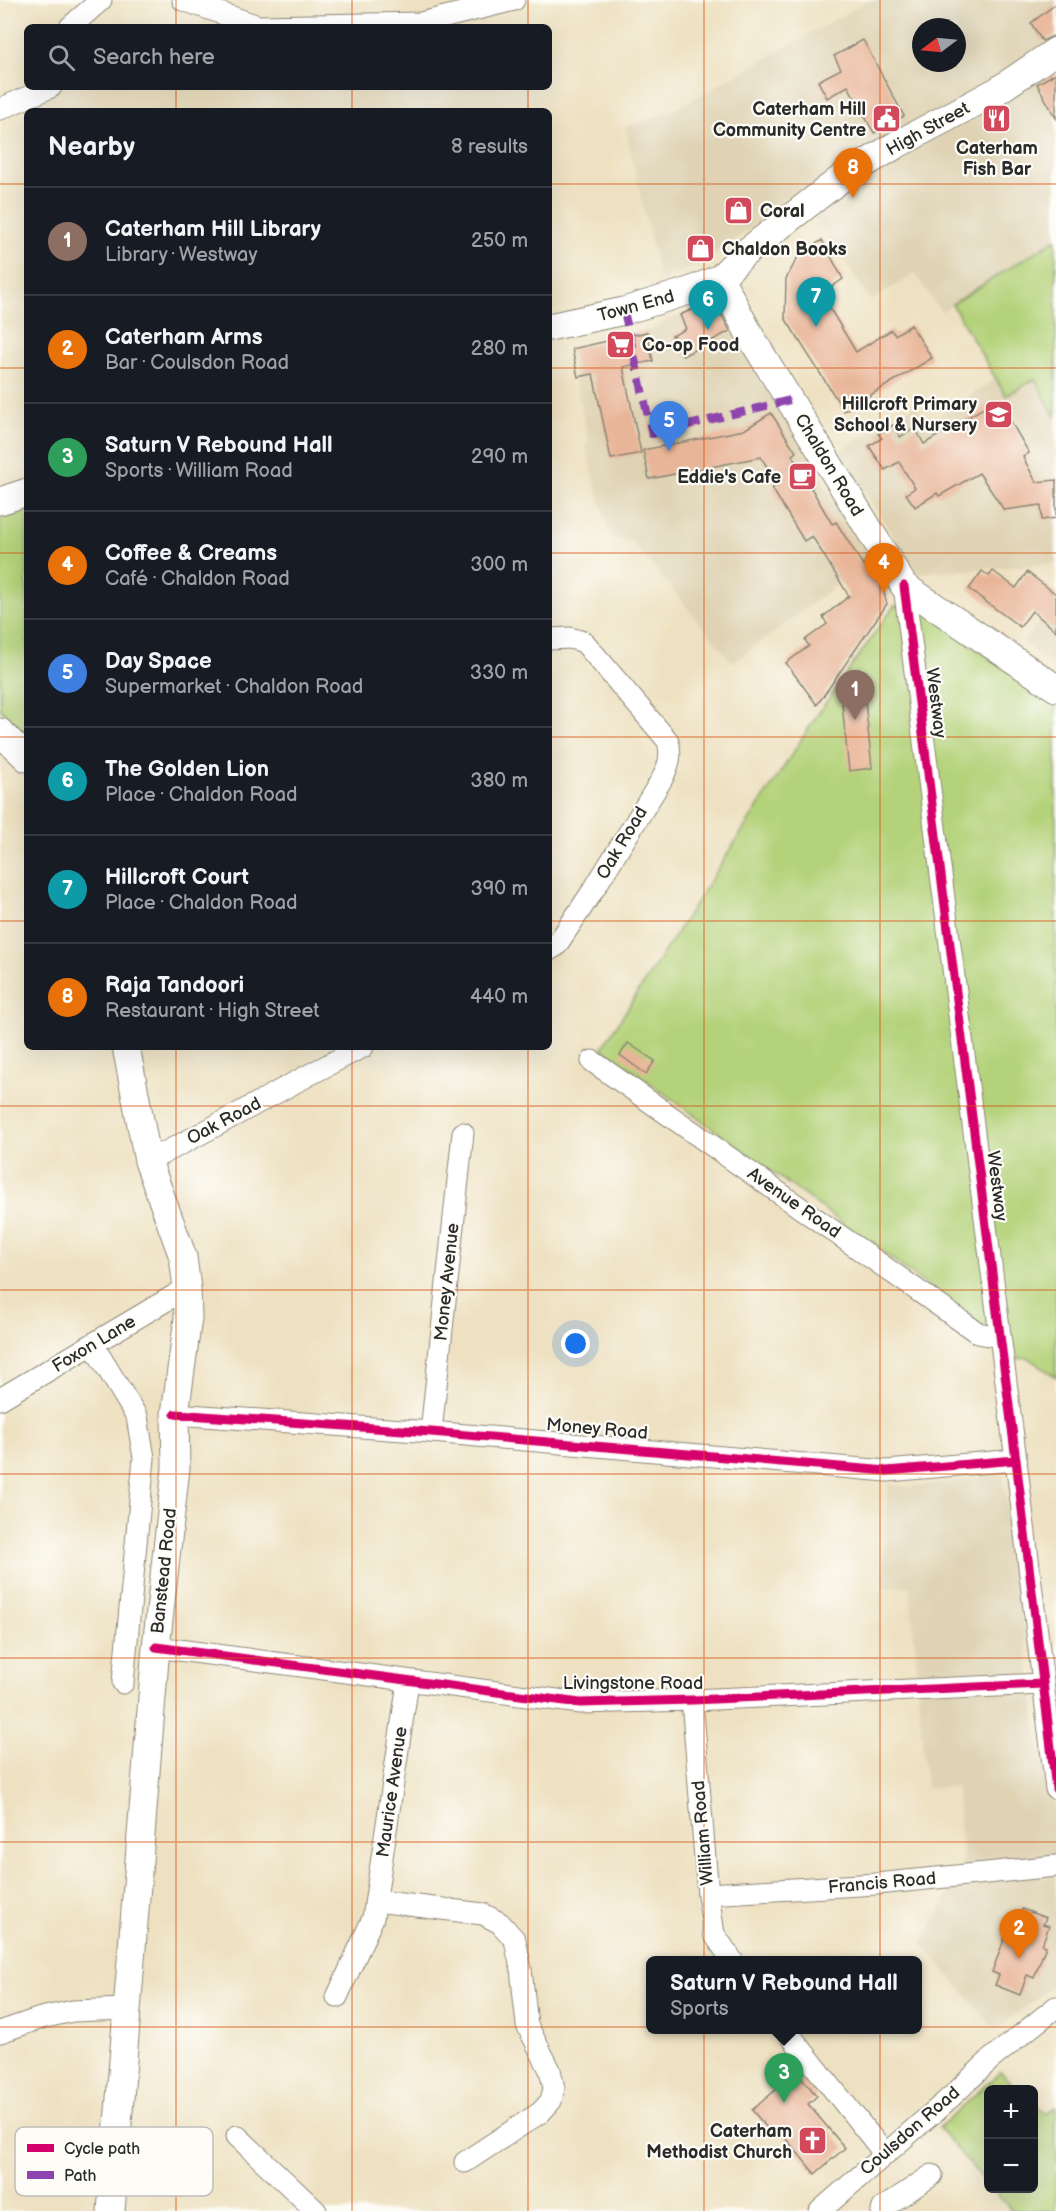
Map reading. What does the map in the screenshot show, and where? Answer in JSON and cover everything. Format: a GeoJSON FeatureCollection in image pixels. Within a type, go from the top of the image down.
{"type":"FeatureCollection","features":[{"type":"Feature","properties":{"kind":"main road","name":"High Street"},"geometry":{"type":"LineString","coordinates":[[720,278],[745,253],[843,177],[997,91],[1056,51]]}},
{"type":"Feature","properties":{"kind":"main road","name":"Town End"},"geometry":{"type":"LineString","coordinates":[[552,326],[658,302],[720,278]]}},
{"type":"Feature","properties":{"kind":"main road","name":"Chaldon Road"},"geometry":{"type":"LineString","coordinates":[[720,278],[752,339],[904,586],[1056,688]]}},
{"type":"Feature","properties":{"kind":"main road"},"geometry":{"type":"LineString","coordinates":[[0,501],[24,493]]}},
{"type":"Feature","properties":{"kind":"main road"},"geometry":{"type":"LineString","coordinates":[[0,732],[24,755]]}},
{"type":"Feature","properties":{"kind":"main road","name":"Banstead Road"},"geometry":{"type":"LineString","coordinates":[[117,2127],[156,1647],[176,1468],[175,1414],[188,1318],[188,1288],[183,1257],[148,1161],[127,1050]]}},
{"type":"Feature","properties":{"kind":"main road","name":"Banstead Road"},"geometry":{"type":"LineString","coordinates":[[111,2211],[112,2196]]}},
{"type":"Feature","properties":{"kind":"street"},"geometry":{"type":"LineString","coordinates":[[73,24],[101,0]]}},
{"type":"Feature","properties":{"kind":"street"},"geometry":{"type":"LineString","coordinates":[[183,0],[252,24]]}},
{"type":"Feature","properties":{"kind":"street"},"geometry":{"type":"LineString","coordinates":[[367,24],[421,23],[514,0]]}},
{"type":"Feature","properties":{"kind":"street"},"geometry":{"type":"LineString","coordinates":[[0,108],[44,90]]}},
{"type":"Feature","properties":{"kind":"street","name":"Westway"},"geometry":{"type":"LineString","coordinates":[[904,586],[1056,1789]]}},
{"type":"Feature","properties":{"kind":"street","name":"Oak Road"},"geometry":{"type":"LineString","coordinates":[[552,639],[570,638],[584,642],[668,741],[671,752],[669,764],[594,889],[552,948]]}},
{"type":"Feature","properties":{"kind":"street","name":"Oak Road"},"geometry":{"type":"LineString","coordinates":[[148,1161],[215,1128],[357,1050]]}},
{"type":"Feature","properties":{"kind":"street","name":"Avenue Road"},"geometry":{"type":"LineString","coordinates":[[592,1061],[978,1333],[1000,1337]]}},
{"type":"Feature","properties":{"kind":"street","name":"Money Avenue"},"geometry":{"type":"LineString","coordinates":[[431,1432],[463,1133]]}},
{"type":"Feature","properties":{"kind":"street","name":"Foxon Lane"},"geometry":{"type":"LineString","coordinates":[[0,1399],[188,1288]]}},
{"type":"Feature","properties":{"kind":"street"},"geometry":{"type":"LineString","coordinates":[[93,1345],[137,1417],[144,1458],[123,1683]]}},
{"type":"Feature","properties":{"kind":"street","name":"Money Road"},"geometry":{"type":"LineString","coordinates":[[175,1414],[431,1432],[887,1471],[1016,1460]]}},
{"type":"Feature","properties":{"kind":"street","name":"Livingstone Road"},"geometry":{"type":"LineString","coordinates":[[156,1647],[580,1703],[1042,1684]]}},
{"type":"Feature","properties":{"kind":"street","name":"Maurice Avenue"},"geometry":{"type":"LineString","coordinates":[[337,1997],[373,1918],[408,1682]]}},
{"type":"Feature","properties":{"kind":"street","name":"William Road"},"geometry":{"type":"LineString","coordinates":[[692,1700],[708,1894],[714,1934],[729,1956]]}},
{"type":"Feature","properties":{"kind":"street","name":"Francis Road"},"geometry":{"type":"LineString","coordinates":[[708,1894],[876,1884],[1056,1866]]}},
{"type":"Feature","properties":{"kind":"street"},"geometry":{"type":"LineString","coordinates":[[376,1901],[483,1914],[500,1923],[515,1940],[527,2025],[550,2070],[554,2088],[551,2101],[541,2112],[465,2162]]}},
{"type":"Feature","properties":{"kind":"street","name":"Coulsdon Road"},"geometry":{"type":"LineString","coordinates":[[820,2211],[951,2097],[991,2059],[1056,2007]]}},
{"type":"Feature","properties":{"kind":"street"},"geometry":{"type":"LineString","coordinates":[[0,2032],[41,2018],[73,2011],[126,2009]]}},
{"type":"Feature","properties":{"kind":"street"},"geometry":{"type":"LineString","coordinates":[[789,2034],[884,2153]]}},
{"type":"Feature","properties":{"kind":"street"},"geometry":{"type":"LineString","coordinates":[[237,2136],[316,2211]]}},
{"type":"Feature","properties":{"kind":"street"},"geometry":{"type":"LineString","coordinates":[[882,2211],[883,2208],[932,2175]]}},
{"type":"Feature","properties":{"kind":"shaded area"},"geometry":{"type":"Polygon","coordinates":[[[870,0],[1056,0],[1056,564],[916,573],[839,451],[916,405],[927,423],[995,379],[953,305],[941,312],[915,273],[871,301],[799,194],[706,260],[660,281],[625,127],[674,110],[870,0]]]}},
{"type":"Feature","properties":{"kind":"shaded area"},"geometry":{"type":"Polygon","coordinates":[[[711,301],[718,304],[871,559],[733,663],[633,542],[610,537],[585,444],[589,442],[568,349],[648,330],[711,301]]]}},
{"type":"Feature","properties":{"kind":"shaded area"},"geometry":{"type":"Polygon","coordinates":[[[1056,600],[1056,666],[1022,643],[1056,600]]]}},
{"type":"Feature","properties":{"kind":"shaded area"},"geometry":{"type":"Polygon","coordinates":[[[1003,1475],[1040,1752],[1056,1747],[1056,1983],[996,2030],[922,1944],[963,1866],[956,1786],[926,1788],[910,1586],[883,1588],[888,1484],[910,1487],[1003,1475]]]}},
{"type":"Feature","properties":{"kind":"green space"},"geometry":{"type":"Polygon","coordinates":[[[1056,239],[1056,418],[1035,379],[1006,396],[952,304],[1056,239]]]}},
{"type":"Feature","properties":{"kind":"green space"},"geometry":{"type":"Polygon","coordinates":[[[24,510],[24,733],[0,709],[0,519],[24,510]]]}},
{"type":"Feature","properties":{"kind":"green space"},"geometry":{"type":"Polygon","coordinates":[[[916,605],[1056,706],[1056,1377],[1028,1358],[1014,1359],[1009,1327],[981,1326],[602,1048],[820,711],[894,606],[916,605]]]}},
{"type":"Feature","properties":{"kind":"green space"},"geometry":{"type":"Polygon","coordinates":[[[1000,2072],[1015,2085],[986,2085],[1000,2072]]]}},
{"type":"Feature","properties":{"kind":"green space"},"geometry":{"type":"Polygon","coordinates":[[[984,2087],[984,2180],[939,2128],[984,2087]]]}},
{"type":"Feature","properties":{"kind":"green space"},"geometry":{"type":"Polygon","coordinates":[[[1056,2106],[1056,2211],[1012,2211],[996,2193],[1038,2193],[1038,2107],[1046,2114],[1056,2106]]]}},
{"type":"Feature","properties":{"kind":"building"},"geometry":{"type":"Polygon","coordinates":[[[1056,4],[1056,35],[1042,41],[1031,23],[1056,4]]]}},
{"type":"Feature","properties":{"kind":"building"},"geometry":{"type":"Polygon","coordinates":[[[863,40],[904,116],[874,133],[848,86],[827,98],[818,81],[841,69],[834,56],[863,40]]]}},
{"type":"Feature","properties":{"kind":"building"},"geometry":{"type":"Polygon","coordinates":[[[1056,73],[1056,118],[1037,84],[1056,73]]]}},
{"type":"Feature","properties":{"kind":"building"},"geometry":{"type":"Polygon","coordinates":[[[822,240],[843,279],[830,288],[829,307],[856,352],[891,330],[895,335],[911,325],[932,358],[844,411],[785,318],[786,279],[799,255],[822,240]]]}},
{"type":"Feature","properties":{"kind":"building"},"geometry":{"type":"Polygon","coordinates":[[[711,301],[715,303],[730,331],[683,356],[672,336],[686,329],[680,315],[711,301]]]}},
{"type":"Feature","properties":{"kind":"building"},"geometry":{"type":"Polygon","coordinates":[[[647,332],[653,361],[623,367],[641,453],[611,459],[593,374],[578,377],[572,349],[647,332]]]}},
{"type":"Feature","properties":{"kind":"building"},"geometry":{"type":"Polygon","coordinates":[[[998,399],[1029,453],[1023,457],[1036,482],[1056,480],[1056,518],[1042,520],[1041,505],[1004,510],[979,473],[939,496],[937,493],[915,507],[906,494],[915,488],[899,462],[885,470],[869,446],[882,438],[878,434],[893,425],[900,437],[915,428],[924,444],[998,399]]]}},
{"type":"Feature","properties":{"kind":"building"},"geometry":{"type":"Polygon","coordinates":[[[771,413],[796,452],[792,455],[832,524],[836,522],[863,565],[868,560],[880,577],[887,604],[817,705],[786,663],[809,646],[805,640],[827,624],[823,617],[849,596],[812,536],[804,541],[772,488],[778,485],[761,457],[649,479],[643,450],[744,430],[771,413]]]}},
{"type":"Feature","properties":{"kind":"building"},"geometry":{"type":"Polygon","coordinates":[[[982,571],[989,576],[993,571],[1016,588],[1027,572],[1056,594],[1056,631],[1032,611],[1020,627],[969,589],[982,571]]]}},
{"type":"Feature","properties":{"kind":"building"},"geometry":{"type":"Polygon","coordinates":[[[864,691],[872,768],[849,771],[841,694],[864,691]]]}},
{"type":"Feature","properties":{"kind":"building"},"geometry":{"type":"Polygon","coordinates":[[[628,1043],[655,1061],[646,1074],[620,1055],[628,1043]]]}},
{"type":"Feature","properties":{"kind":"building"},"geometry":{"type":"Polygon","coordinates":[[[1022,1909],[1046,1918],[1043,1924],[1049,1926],[1042,1945],[1046,1946],[1034,1978],[1027,1975],[1020,1995],[995,1985],[999,1975],[992,1972],[1005,1937],[1010,1940],[1022,1909]]]}},
{"type":"Feature","properties":{"kind":"building"},"geometry":{"type":"Polygon","coordinates":[[[797,2072],[817,2096],[808,2104],[845,2148],[815,2174],[778,2129],[772,2134],[752,2110],[797,2072]]]}},
{"type":"Feature","properties":{"kind":"marked path"},"geometry":{"type":"LineString","coordinates":[[624,311],[652,434],[790,400]]}},
{"type":"Feature","properties":{"kind":"cycle path"},"geometry":{"type":"LineString","coordinates":[[904,586],[1056,1789]]}},
{"type":"Feature","properties":{"kind":"cycle path"},"geometry":{"type":"LineString","coordinates":[[175,1414],[431,1432],[887,1471],[1016,1460]]}},
{"type":"Feature","properties":{"kind":"cycle path"},"geometry":{"type":"LineString","coordinates":[[156,1647],[580,1703],[1042,1684]]}},
{"type":"Feature","properties":{"kind":"place","name":"Caterham Hill Community Centre"},"geometry":{"type":"Point","coordinates":[887,119]}},
{"type":"Feature","properties":{"kind":"place","name":"Caterham Fish Bar"},"geometry":{"type":"Point","coordinates":[997,119]}},
{"type":"Feature","properties":{"kind":"place","name":"Raja Tandoori"},"geometry":{"type":"Point","coordinates":[853,198]}},
{"type":"Feature","properties":{"kind":"place","name":"Coral"},"geometry":{"type":"Point","coordinates":[739,211]}},
{"type":"Feature","properties":{"kind":"place","name":"Chaldon Books"},"geometry":{"type":"Point","coordinates":[701,249]}},
{"type":"Feature","properties":{"kind":"place","name":"Hillcroft Court"},"geometry":{"type":"Point","coordinates":[816,327]}},
{"type":"Feature","properties":{"kind":"place","name":"The Golden Lion"},"geometry":{"type":"Point","coordinates":[708,330]}},
{"type":"Feature","properties":{"kind":"place","name":"Co-op Food"},"geometry":{"type":"Point","coordinates":[621,345]}},
{"type":"Feature","properties":{"kind":"place","name":"Hillcroft Primary School & Nursery"},"geometry":{"type":"Point","coordinates":[998,414]}},
{"type":"Feature","properties":{"kind":"place","name":"Day Space"},"geometry":{"type":"Point","coordinates":[669,451]}},
{"type":"Feature","properties":{"kind":"place","name":"Eddie's Cafe"},"geometry":{"type":"Point","coordinates":[802,477]}},
{"type":"Feature","properties":{"kind":"place","name":"Coffee & Creams"},"geometry":{"type":"Point","coordinates":[884,593]}},
{"type":"Feature","properties":{"kind":"place","name":"Caterham Hill Library"},"geometry":{"type":"Point","coordinates":[855,720]}},
{"type":"Feature","properties":{"kind":"place","name":"Caterham Arms"},"geometry":{"type":"Point","coordinates":[1019,1959]}},
{"type":"Feature","properties":{"kind":"place","name":"Saturn V Rebound Hall"},"geometry":{"type":"Point","coordinates":[784,2103]}},
{"type":"Feature","properties":{"kind":"place","name":"Caterham Methodist Church"},"geometry":{"type":"Point","coordinates":[813,2141]}}]}
